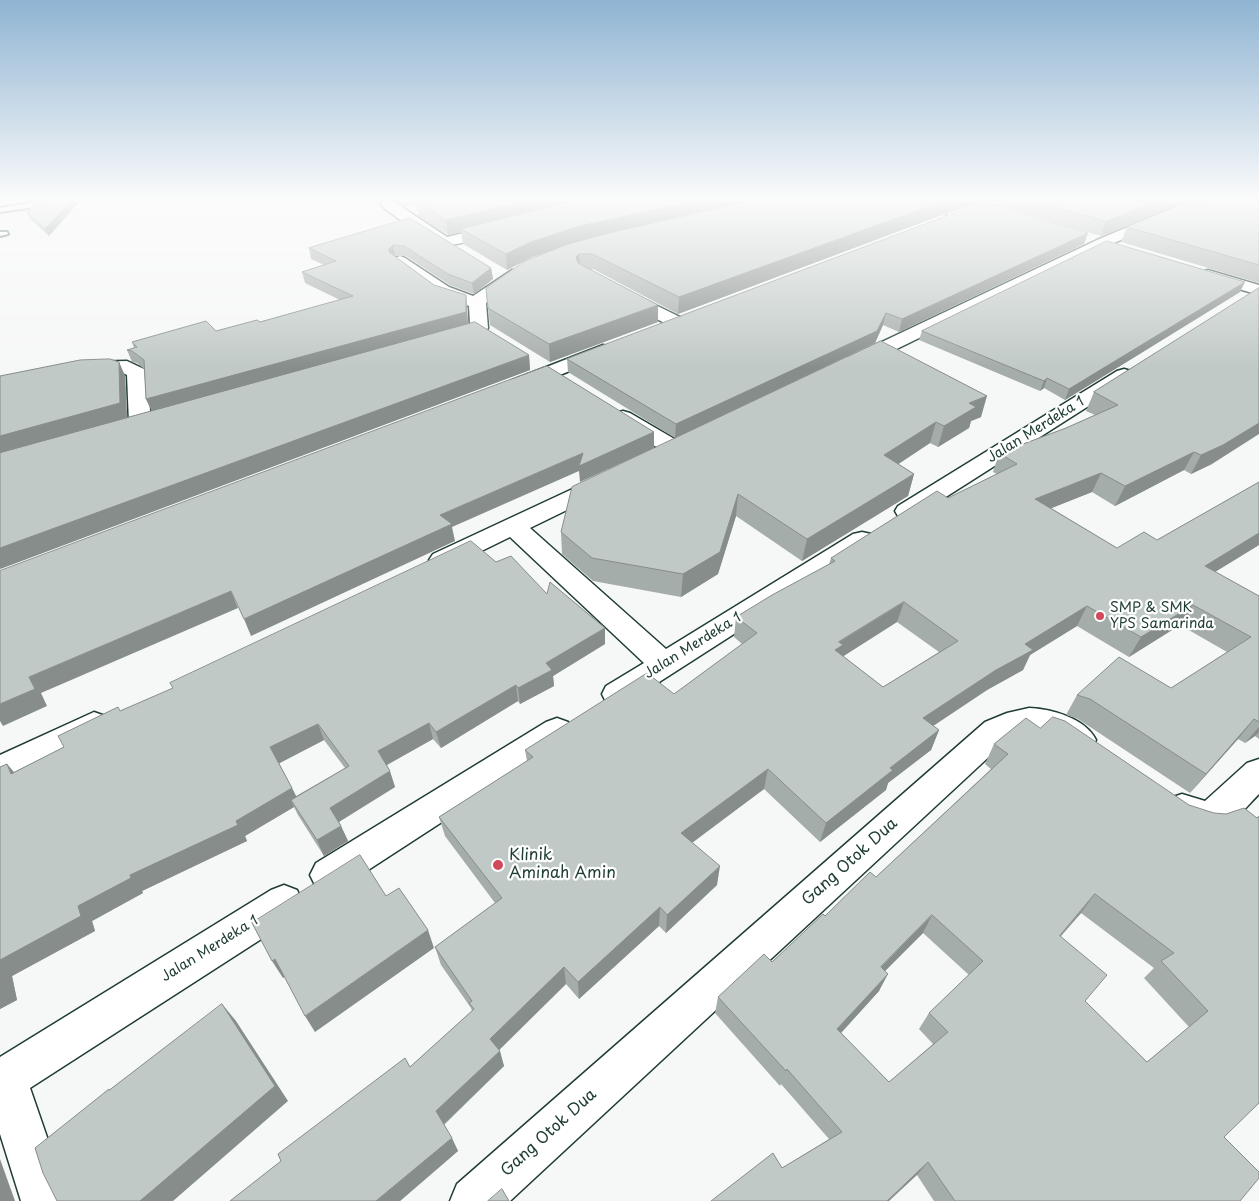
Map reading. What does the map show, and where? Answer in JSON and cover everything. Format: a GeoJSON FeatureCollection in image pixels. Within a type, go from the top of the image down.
{"type":"FeatureCollection","features":[{"type":"Feature","properties":{"kind":"street"},"geometry":{"type":"LineString","coordinates":[[835,372],[1073,257]]}},
{"type":"Feature","properties":{"kind":"street"},"geometry":{"type":"LineString","coordinates":[[400,261],[443,290],[476,302]]}},
{"type":"Feature","properties":{"kind":"street"},"geometry":{"type":"LineString","coordinates":[[476,302],[500,274],[532,265]]}},
{"type":"Feature","properties":{"kind":"street"},"geometry":{"type":"LineString","coordinates":[[1194,271],[1259,290]]}},
{"type":"Feature","properties":{"kind":"street"},"geometry":{"type":"LineString","coordinates":[[611,287],[687,319],[650,333]]}},
{"type":"Feature","properties":{"kind":"street"},"geometry":{"type":"LineString","coordinates":[[1225,311],[1259,290]]}},
{"type":"Feature","properties":{"kind":"street"},"geometry":{"type":"LineString","coordinates":[[432,342],[487,333],[476,302]]}},
{"type":"Feature","properties":{"kind":"street"},"geometry":{"type":"LineString","coordinates":[[503,390],[558,377],[623,344]]}},
{"type":"Feature","properties":{"kind":"street"},"geometry":{"type":"LineString","coordinates":[[526,358],[558,377]]}},
{"type":"Feature","properties":{"kind":"street","name":"Jalan Merdeka 1"},"geometry":{"type":"LineString","coordinates":[[2,1080],[1150,359]]}},
{"type":"Feature","properties":{"kind":"street"},"geometry":{"type":"LineString","coordinates":[[68,370],[112,366],[127,367],[137,373],[131,426],[159,418]]}},
{"type":"Feature","properties":{"kind":"street"},"geometry":{"type":"LineString","coordinates":[[608,408],[684,444],[648,462]]}},
{"type":"Feature","properties":{"kind":"street"},"geometry":{"type":"LineString","coordinates":[[423,569],[621,475]]}},
{"type":"Feature","properties":{"kind":"street"},"geometry":{"type":"LineString","coordinates":[[513,526],[664,664]]}},
{"type":"Feature","properties":{"kind":"street"},"geometry":{"type":"LineString","coordinates":[[0,770],[117,714]]}},
{"type":"Feature","properties":{"kind":"street","name":"Gang Otok Dua"},"geometry":{"type":"LineString","coordinates":[[474,1201],[996,731],[1013,722],[1024,720],[1051,723],[1066,730],[1106,757]]}},
{"type":"Feature","properties":{"kind":"street"},"geometry":{"type":"LineString","coordinates":[[1154,790],[1186,812],[1200,817],[1209,817],[1217,814],[1259,773]]}},
{"type":"Feature","properties":{"kind":"street"},"geometry":{"type":"LineString","coordinates":[[2,1080],[45,1201]]}},
{"type":"Feature","properties":{"kind":"building"},"geometry":{"type":"Polygon","coordinates":[[[328,257],[396,257],[434,285],[466,295],[466,312],[146,399],[144,360],[132,351],[127,350],[137,347],[132,342],[206,321],[216,331],[257,320],[260,322],[353,296],[302,272],[336,261],[328,257]]]}},
{"type":"Feature","properties":{"kind":"building"},"geometry":{"type":"Polygon","coordinates":[[[421,257],[473,257],[491,268],[472,283],[448,274],[421,257]]]}},
{"type":"Feature","properties":{"kind":"building"},"geometry":{"type":"Polygon","coordinates":[[[535,257],[576,257],[578,263],[658,305],[549,344],[488,308],[486,288],[525,261],[535,257]]]}},
{"type":"Feature","properties":{"kind":"building"},"geometry":{"type":"Polygon","coordinates":[[[598,257],[789,257],[679,297],[598,257]]]}},
{"type":"Feature","properties":{"kind":"building"},"geometry":{"type":"Polygon","coordinates":[[[838,257],[1036,257],[902,319],[886,313],[877,331],[676,424],[567,359],[838,257]]]}},
{"type":"Feature","properties":{"kind":"building"},"geometry":{"type":"Polygon","coordinates":[[[1074,257],[1161,257],[1245,282],[1069,389],[1047,378],[1044,381],[922,331],[1074,257]]]}},
{"type":"Feature","properties":{"kind":"building"},"geometry":{"type":"Polygon","coordinates":[[[1231,257],[1259,257],[1259,265],[1231,257]]]}},
{"type":"Feature","properties":{"kind":"building"},"geometry":{"type":"Polygon","coordinates":[[[1259,288],[1259,423],[1223,445],[1201,455],[1194,452],[1125,486],[1101,473],[1035,499],[1117,548],[1144,532],[1157,540],[1259,482],[1259,533],[1205,566],[1259,596],[1259,722],[1254,719],[1206,774],[1090,699],[1077,695],[1119,657],[1171,688],[1251,637],[1193,605],[1141,637],[1087,606],[1025,644],[1033,650],[996,670],[923,718],[939,730],[890,768],[893,770],[826,823],[768,769],[681,833],[720,866],[667,915],[660,907],[578,982],[564,967],[490,1039],[500,1051],[436,1111],[452,1138],[376,1201],[230,1201],[281,1161],[278,1154],[405,1058],[410,1067],[474,1009],[469,1003],[472,1001],[435,947],[502,898],[439,817],[533,757],[525,750],[647,673],[674,694],[757,633],[736,617],[835,561],[831,558],[937,491],[948,498],[1017,464],[999,453],[1066,428],[1118,405],[1094,392],[1259,288]],[[904,602],[839,642],[843,645],[835,650],[883,687],[958,641],[904,602]]]}},
{"type":"Feature","properties":{"kind":"building"},"geometry":{"type":"Polygon","coordinates":[[[475,322],[529,355],[0,548],[0,453],[475,322]]]}},
{"type":"Feature","properties":{"kind":"building"},"geometry":{"type":"Polygon","coordinates":[[[881,341],[987,396],[969,403],[976,407],[944,426],[936,422],[884,455],[914,474],[807,539],[738,494],[720,552],[683,574],[592,558],[561,532],[572,487],[881,341]]]}},
{"type":"Feature","properties":{"kind":"building"},"geometry":{"type":"Polygon","coordinates":[[[110,359],[119,362],[120,403],[0,436],[0,376],[80,360],[110,359]]]}},
{"type":"Feature","properties":{"kind":"building"},"geometry":{"type":"Polygon","coordinates":[[[547,366],[654,432],[579,466],[583,453],[440,515],[452,524],[244,619],[231,591],[29,677],[35,689],[0,704],[0,571],[547,366]]]}},
{"type":"Feature","properties":{"kind":"building"},"geometry":{"type":"Polygon","coordinates":[[[471,541],[496,562],[511,556],[547,594],[550,582],[605,628],[546,663],[552,670],[518,688],[516,685],[436,732],[429,723],[378,751],[390,771],[330,808],[341,826],[317,840],[291,800],[349,766],[318,724],[270,747],[292,788],[236,821],[238,825],[130,875],[131,878],[78,906],[81,916],[0,960],[0,767],[7,764],[11,774],[64,747],[58,736],[118,707],[120,711],[173,688],[170,683],[471,541]]]}},
{"type":"Feature","properties":{"kind":"building"},"geometry":{"type":"Polygon","coordinates":[[[1053,717],[1065,721],[1189,805],[1214,813],[1226,814],[1244,808],[1257,818],[1259,816],[1259,1103],[1224,1137],[1259,1172],[1259,1178],[1240,1201],[955,1201],[928,1162],[887,1201],[711,1201],[773,1153],[782,1168],[842,1132],[787,1069],[786,1071],[718,997],[764,954],[772,962],[823,914],[825,916],[870,872],[876,877],[1008,754],[994,744],[1026,718],[1040,728],[1053,717]],[[1095,894],[1060,936],[1107,975],[1085,1001],[1147,1062],[1208,1011],[1161,961],[1174,953],[1095,894]],[[932,915],[881,967],[888,974],[837,1029],[889,1082],[948,1032],[929,1013],[983,961],[932,915]]]}},
{"type":"Feature","properties":{"kind":"building"},"geometry":{"type":"Polygon","coordinates":[[[360,855],[386,896],[399,888],[428,930],[305,1016],[275,959],[272,961],[252,923],[360,855]]]}},
{"type":"Feature","properties":{"kind":"building"},"geometry":{"type":"Polygon","coordinates":[[[222,1004],[275,1086],[140,1201],[57,1201],[43,1173],[35,1148],[109,1089],[222,1004]]]}},
{"type":"Feature","properties":{"kind":"building"},"geometry":{"type":"Polygon","coordinates":[[[502,1189],[509,1201],[488,1201],[502,1189]]]}},
{"type":"Feature","properties":{"kind":"place","name":"SMP & SMK YPS Samarinda"},"geometry":{"type":"Point","coordinates":[1100,616]}},
{"type":"Feature","properties":{"kind":"place","name":"Klinik Aminah Amin"},"geometry":{"type":"Point","coordinates":[498,865]}}]}
